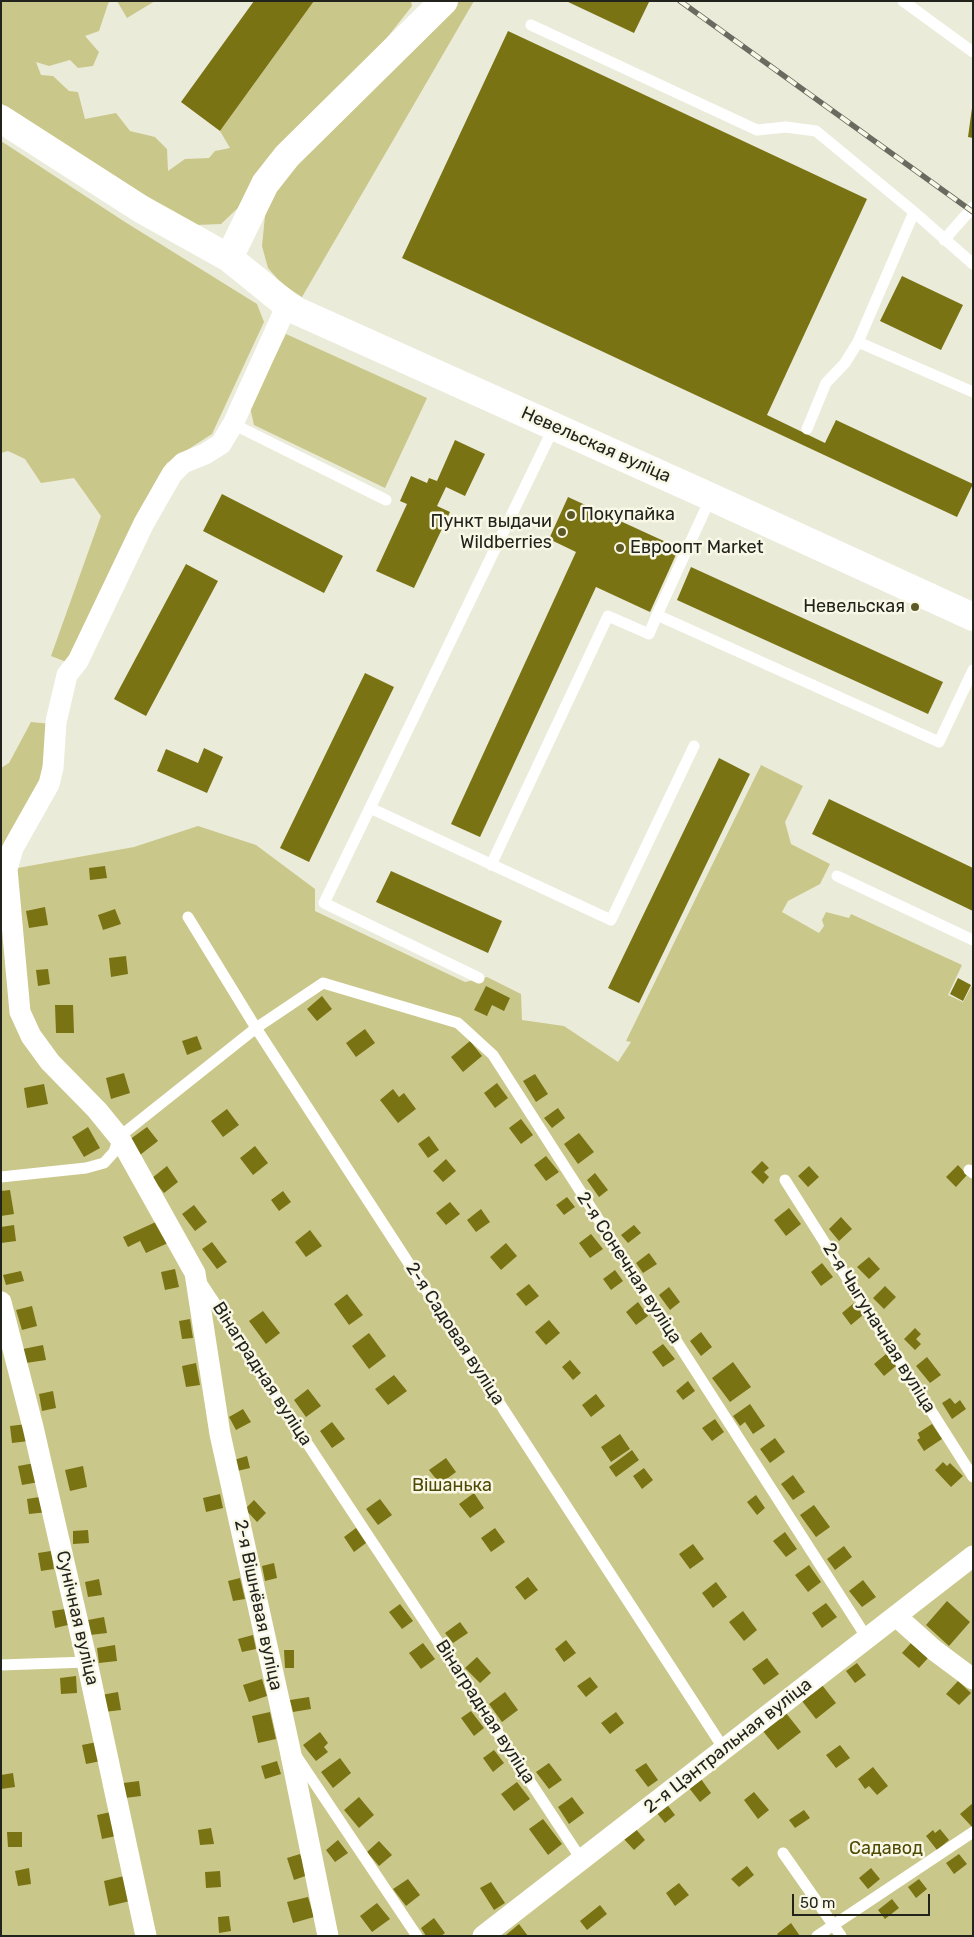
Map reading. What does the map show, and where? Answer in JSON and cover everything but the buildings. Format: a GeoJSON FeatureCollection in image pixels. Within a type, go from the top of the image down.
{"type":"FeatureCollection","features":[{"type":"Feature","properties":{"kind":"street"},"geometry":{"type":"LineString","coordinates":[[229,258],[265,184],[286,156],[441,2]]}},
{"type":"Feature","properties":{"kind":"street","name":"Невельская вуліца"},"geometry":{"type":"LineString","coordinates":[[1,119],[141,210],[229,258],[287,305],[973,617]]}},
{"type":"Feature","properties":{"kind":"street"},"geometry":{"type":"LineString","coordinates":[[233,424],[287,305]]}},
{"type":"Feature","properties":{"kind":"street","name":"Вінаградная вуліца"},"geometry":{"type":"LineString","coordinates":[[195,1273],[119,1137],[97,1110],[50,1062],[31,1036],[20,1012],[7,869],[13,848],[49,784],[53,768],[56,722],[67,675],[78,661],[144,522],[172,474],[183,463],[205,454],[221,444],[233,424]]}},
{"type":"Feature","properties":{"kind":"street","name":"2-я Вішнёвая вуліца"},"geometry":{"type":"LineString","coordinates":[[195,1273],[220,1434],[289,1745],[328,1936]]}},
{"type":"Feature","properties":{"kind":"street","name":"Сунічная вуліца"},"geometry":{"type":"LineString","coordinates":[[1,1302],[33,1427],[87,1662],[146,1936]]}},
{"type":"Feature","properties":{"kind":"street","name":"2-я Цэнтральная вуліца"},"geometry":{"type":"LineString","coordinates":[[483,1936],[973,1556]]}},
{"type":"Feature","properties":{"kind":"street"},"geometry":{"type":"LineString","coordinates":[[896,1616],[934,1650],[973,1678]]}},
{"type":"Feature","properties":{"kind":"lane"},"geometry":{"type":"LineString","coordinates":[[903,1],[973,52]]}},
{"type":"Feature","properties":{"kind":"lane"},"geometry":{"type":"LineString","coordinates":[[531,25],[757,130],[786,127],[816,131],[914,212],[973,264]]}},
{"type":"Feature","properties":{"kind":"lane"},"geometry":{"type":"LineString","coordinates":[[944,240],[973,207]]}},
{"type":"Feature","properties":{"kind":"lane"},"geometry":{"type":"LineString","coordinates":[[807,429],[826,383],[845,363],[858,342],[914,212]]}},
{"type":"Feature","properties":{"kind":"lane"},"geometry":{"type":"LineString","coordinates":[[858,342],[973,392]]}},
{"type":"Feature","properties":{"kind":"lane"},"geometry":{"type":"LineString","coordinates":[[233,424],[386,500]]}},
{"type":"Feature","properties":{"kind":"lane"},"geometry":{"type":"LineString","coordinates":[[480,978],[324,903],[554,427]]}},
{"type":"Feature","properties":{"kind":"lane"},"geometry":{"type":"LineString","coordinates":[[491,865],[608,616],[649,634],[711,497]]}},
{"type":"Feature","properties":{"kind":"lane"},"geometry":{"type":"LineString","coordinates":[[658,615],[939,742],[973,670]]}},
{"type":"Feature","properties":{"kind":"lane"},"geometry":{"type":"LineString","coordinates":[[370,808],[611,920],[694,746]]}},
{"type":"Feature","properties":{"kind":"lane"},"geometry":{"type":"LineString","coordinates":[[837,876],[973,940]]}},
{"type":"Feature","properties":{"kind":"lane","name":"2-я Садовая вуліца"},"geometry":{"type":"LineString","coordinates":[[188,917],[256,1028],[724,1748]]}},
{"type":"Feature","properties":{"kind":"lane","name":"2-я Сонечная вуліца"},"geometry":{"type":"LineString","coordinates":[[256,1028],[323,983],[458,1023],[493,1055],[867,1638]]}},
{"type":"Feature","properties":{"kind":"lane"},"geometry":{"type":"LineString","coordinates":[[1,1177],[86,1168],[104,1163],[114,1152],[119,1137],[256,1028]]}},
{"type":"Feature","properties":{"kind":"lane","name":"2-я Чыгуначная вуліца"},"geometry":{"type":"LineString","coordinates":[[785,1180],[973,1477]]}},
{"type":"Feature","properties":{"kind":"lane","name":"Вінаградная вуліца"},"geometry":{"type":"LineString","coordinates":[[195,1273],[581,1859]]}},
{"type":"Feature","properties":{"kind":"lane"},"geometry":{"type":"LineString","coordinates":[[1,1665],[87,1662]]}},
{"type":"Feature","properties":{"kind":"lane"},"geometry":{"type":"LineString","coordinates":[[289,1745],[417,1936]]}},
{"type":"Feature","properties":{"kind":"lane"},"geometry":{"type":"LineString","coordinates":[[817,1936],[973,1832]]}},
{"type":"Feature","properties":{"kind":"lane"},"geometry":{"type":"LineString","coordinates":[[783,1853],[841,1936]]}},
{"type":"Feature","properties":{"kind":"green space"},"geometry":{"type":"Polygon","coordinates":[[[1,1],[110,1],[99,31],[85,36],[99,52],[93,66],[78,68],[70,60],[49,66],[36,62],[41,75],[53,76],[69,91],[78,92],[85,119],[116,113],[130,131],[155,137],[167,149],[168,171],[185,159],[209,158],[215,151],[230,148],[220,131],[314,1],[411,1],[412,6],[382,44],[241,205],[221,224],[196,225],[110,176],[1,103],[1,1]]]}},
{"type":"Feature","properties":{"kind":"green space"},"geometry":{"type":"Polygon","coordinates":[[[117,1],[155,1],[127,18],[117,1]]]}},
{"type":"Feature","properties":{"kind":"green space"},"geometry":{"type":"Polygon","coordinates":[[[458,1],[474,1],[302,297],[282,284],[268,268],[262,246],[265,216],[275,190],[294,164],[458,1]]]}},
{"type":"Feature","properties":{"kind":"green space"},"geometry":{"type":"Polygon","coordinates":[[[1,141],[125,222],[257,304],[264,322],[212,434],[167,463],[156,481],[69,663],[51,656],[101,516],[74,478],[41,483],[25,459],[8,451],[1,453],[1,141]]]}},
{"type":"Feature","properties":{"kind":"green space"},"geometry":{"type":"Polygon","coordinates":[[[286,334],[427,398],[385,488],[254,425],[250,407],[286,334]]]}},
{"type":"Feature","properties":{"kind":"green space"},"geometry":{"type":"Polygon","coordinates":[[[31,722],[51,724],[38,790],[7,846],[1,845],[1,768],[9,763],[31,722]]]}},
{"type":"Feature","properties":{"kind":"green space","name":"Вішанька"},"geometry":{"type":"Polygon","coordinates":[[[761,765],[803,786],[785,822],[791,844],[830,864],[820,884],[788,901],[782,912],[819,933],[824,926],[822,920],[826,912],[849,918],[851,914],[962,965],[948,995],[963,1002],[973,984],[973,1936],[1,1936],[1,871],[134,847],[198,826],[256,845],[315,889],[315,911],[465,982],[487,977],[521,994],[522,1020],[564,1026],[618,1062],[631,1042],[626,1041],[761,765]]]}},
{"type":"Feature","properties":{"kind":"railway"},"geometry":{"type":"LineString","coordinates":[[680,1],[973,212]]}},
{"type":"Feature","properties":{"kind":"place","name":"Покупайка"},"geometry":{"type":"Point","coordinates":[571,515]}},
{"type":"Feature","properties":{"kind":"place","name":"Пункт выдачи Wildberries"},"geometry":{"type":"Point","coordinates":[562,532]}},
{"type":"Feature","properties":{"kind":"place","name":"Евроопт Market"},"geometry":{"type":"Point","coordinates":[620,548]}},
{"type":"Feature","properties":{"kind":"place","name":"Невельская"},"geometry":{"type":"Point","coordinates":[915,607]}},
{"type":"Feature","properties":{"kind":"park label","name":"Садавод"},"geometry":{"type":"Point","coordinates":[886,1849]}}]}
